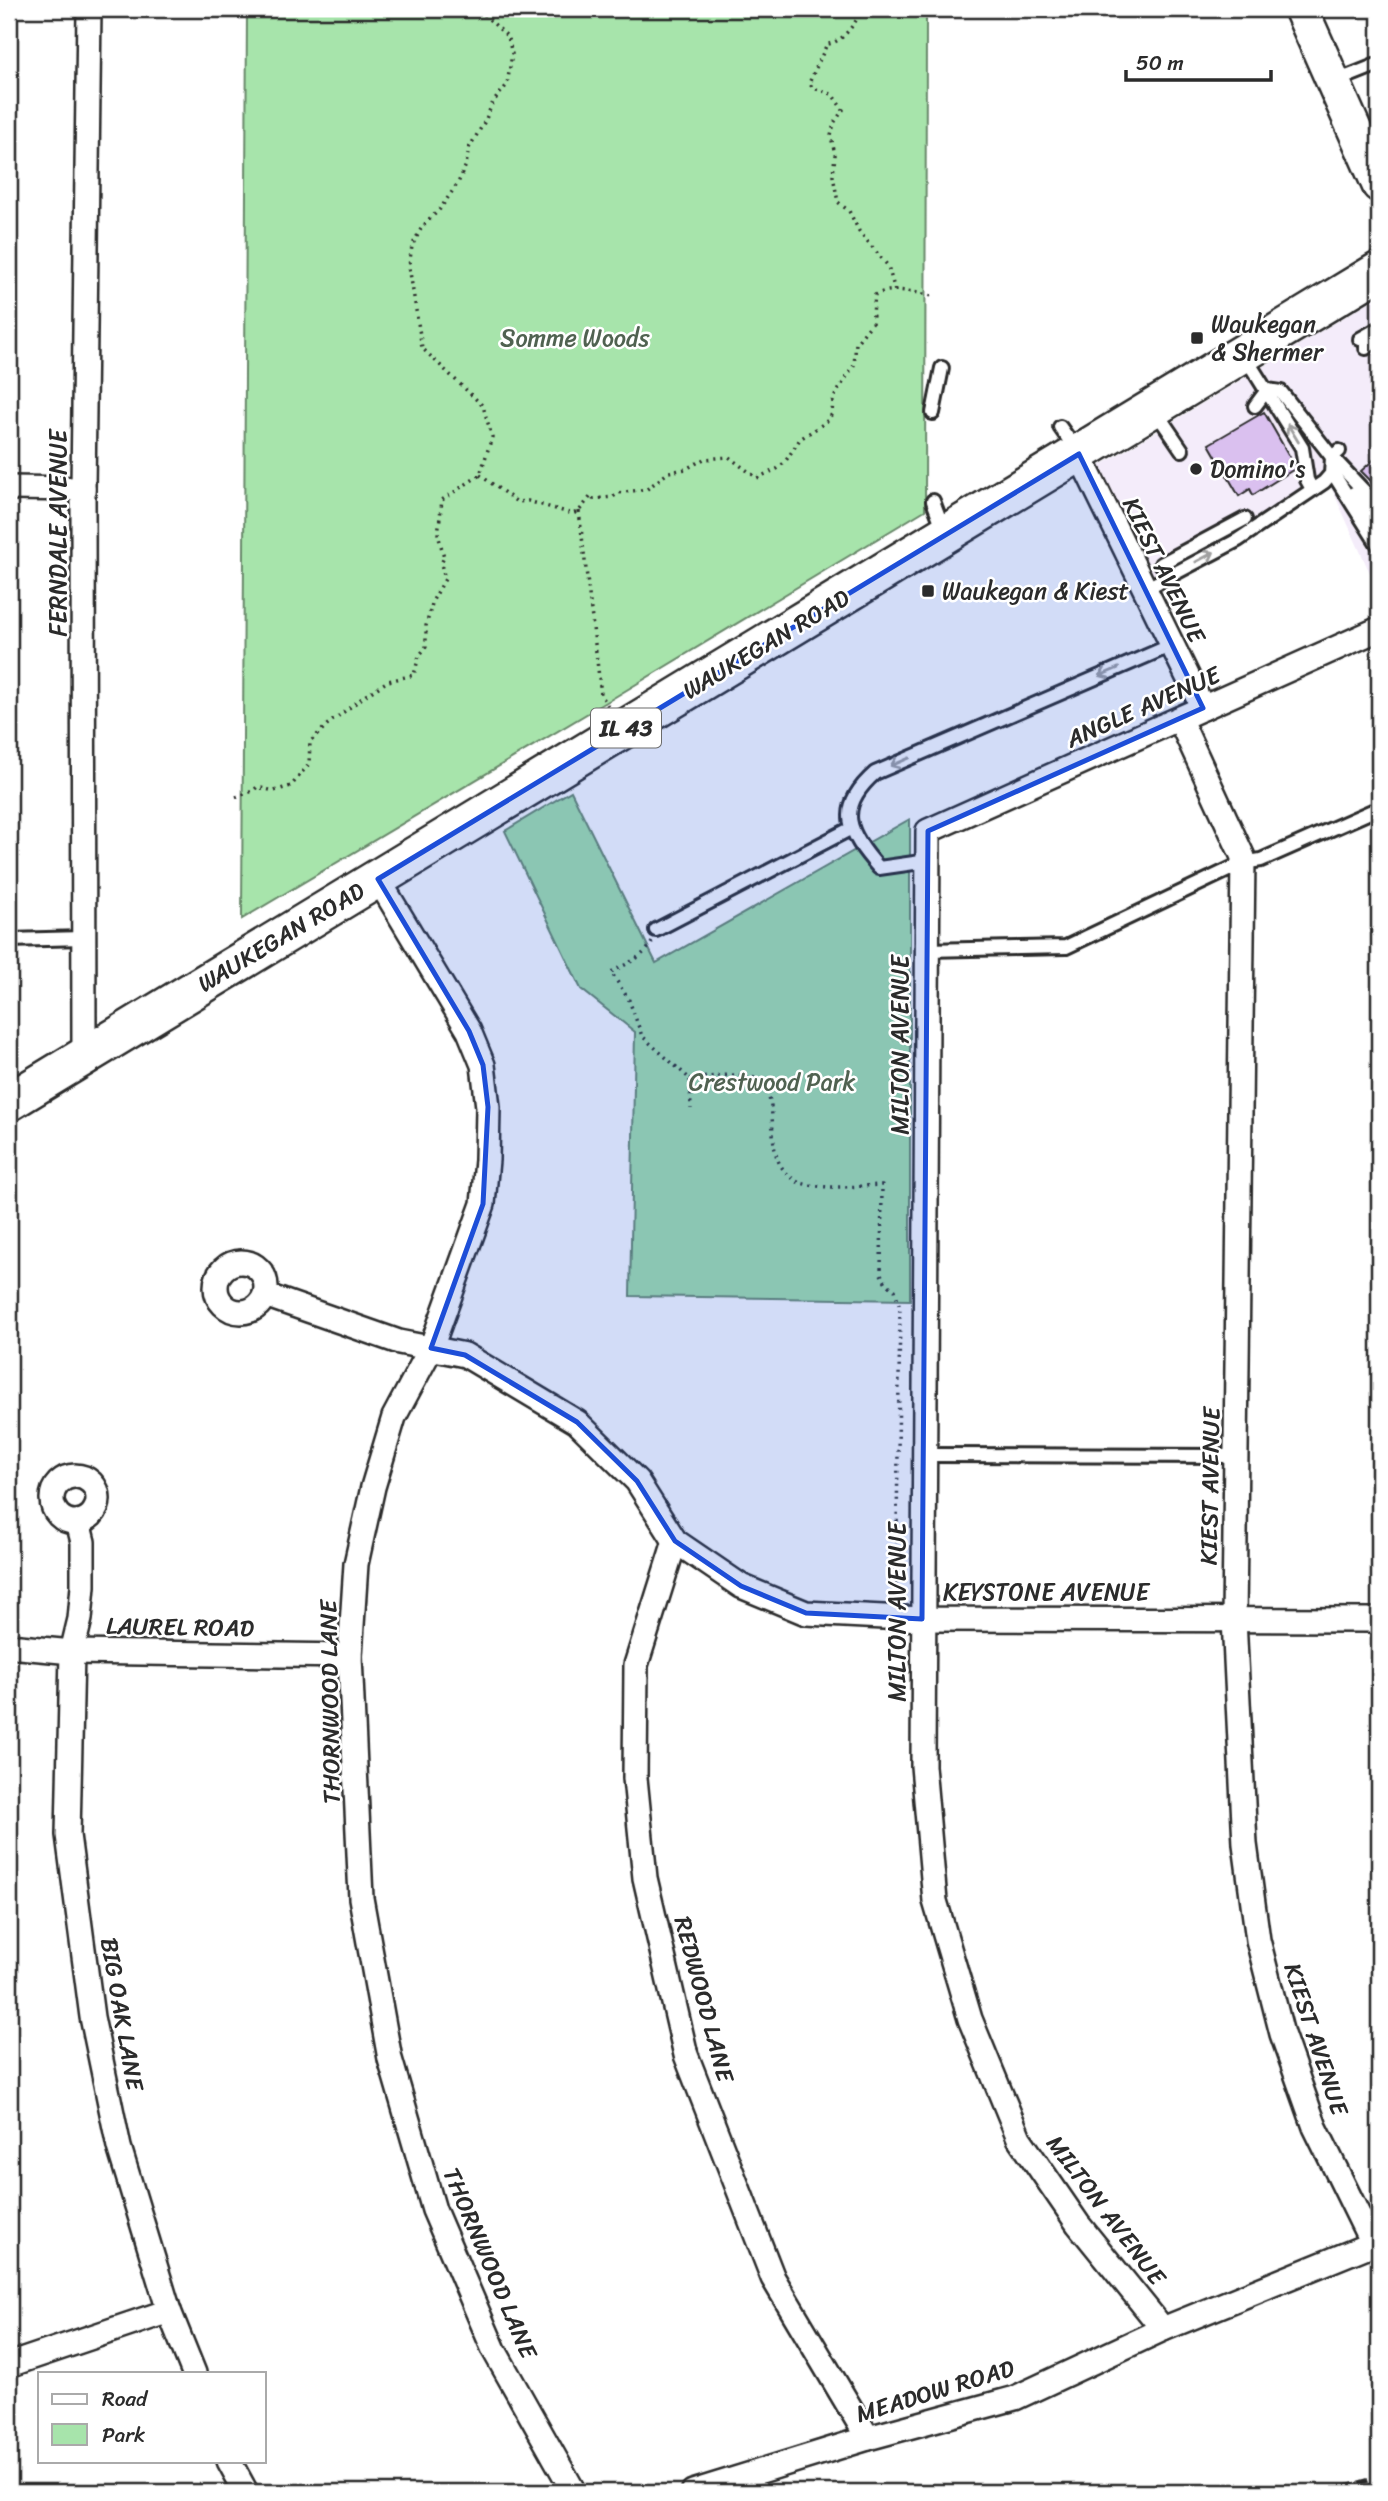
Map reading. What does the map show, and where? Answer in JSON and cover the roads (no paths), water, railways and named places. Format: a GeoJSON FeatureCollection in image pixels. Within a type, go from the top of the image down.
{"type":"FeatureCollection","features":[{"type":"Feature","properties":{"kind":"main road"},"geometry":{"type":"LineString","coordinates":[[1301,9],[1379,185]]}},
{"type":"Feature","properties":{"kind":"main road","name":"WAUKEGAN ROAD"},"geometry":{"type":"LineString","coordinates":[[9,1102],[946,535],[1069,441],[1154,409],[1379,271]]}},
{"type":"Feature","properties":{"kind":"street","name":"FERNDALE AVENUE"},"geometry":{"type":"LineString","coordinates":[[84,1056],[83,489],[89,9]]}},
{"type":"Feature","properties":{"kind":"street","name":"KIEST AVENUE"},"geometry":{"type":"LineString","coordinates":[[1069,441],[1203,708]]}},
{"type":"Feature","properties":{"kind":"street"},"geometry":{"type":"LineString","coordinates":[[9,488],[83,489]]}},
{"type":"Feature","properties":{"kind":"street","name":"ANGLE AVENUE"},"geometry":{"type":"LineString","coordinates":[[928,831],[1379,629]]}},
{"type":"Feature","properties":{"kind":"street","name":"KIEST AVENUE"},"geometry":{"type":"LineString","coordinates":[[1180,720],[1243,857],[1234,1619],[1245,1844],[1258,1940],[1282,2034],[1315,2127],[1376,2242]]}},
{"type":"Feature","properties":{"kind":"street","name":"MILTON AVENUE"},"geometry":{"type":"LineString","coordinates":[[928,831],[922,1619],[923,1766],[935,1901],[970,2019],[1019,2138],[1078,2224],[1163,2329]]}},
{"type":"Feature","properties":{"kind":"street","name":"THORNWOOD LANE"},"geometry":{"type":"LineString","coordinates":[[378,879],[469,1031],[482,1065],[488,1107],[487,1160],[482,1203],[431,1348],[394,1417],[373,1487],[356,1564],[350,1656],[361,1898],[390,2059],[434,2210],[494,2350],[574,2492]]}},
{"type":"Feature","properties":{"kind":"street","name":"KEYSTONE AVENUE"},"geometry":{"type":"LineString","coordinates":[[265,1295],[399,1342],[465,1355],[576,1422],[638,1481],[675,1541],[741,1586],[806,1614],[922,1619],[1379,1620]]}},
{"type":"Feature","properties":{"kind":"street","name":"BIG OAK LANE"},"geometry":{"type":"LineString","coordinates":[[78,1522],[83,1542],[83,1586],[80,1619],[72,1652],[68,1835],[92,2017],[119,2147],[169,2311],[194,2372]]}},
{"type":"Feature","properties":{"kind":"street","name":"REDWOOD LANE"},"geometry":{"type":"LineString","coordinates":[[675,1541],[636,1665],[635,1778],[645,1878],[686,2055],[773,2278],[868,2438]]}},
{"type":"Feature","properties":{"kind":"street","name":"LAUREL ROAD"},"geometry":{"type":"LineString","coordinates":[[9,1646],[72,1652],[350,1656]]}},
{"type":"Feature","properties":{"kind":"street","name":"MEADOW ROAD"},"geometry":{"type":"LineString","coordinates":[[693,2492],[868,2438],[1015,2398],[1163,2329],[1376,2242]]}},
{"type":"Feature","properties":{"kind":"street"},"geometry":{"type":"LineString","coordinates":[[9,2365],[169,2311]]}},
{"type":"Feature","properties":{"kind":"street"},"geometry":{"type":"LineString","coordinates":[[230,2462],[246,2492]]}},
{"type":"Feature","properties":{"kind":"lane"},"geometry":{"type":"LineString","coordinates":[[1334,82],[1379,64]]}},
{"type":"Feature","properties":{"kind":"lane"},"geometry":{"type":"LineString","coordinates":[[1379,331],[1376,330],[1363,343],[1379,342]]}},
{"type":"Feature","properties":{"kind":"lane"},"geometry":{"type":"LineString","coordinates":[[1244,355],[1302,448],[1306,480]]}},
{"type":"Feature","properties":{"kind":"lane"},"geometry":{"type":"LineString","coordinates":[[933,413],[942,368]]}},
{"type":"Feature","properties":{"kind":"lane"},"geometry":{"type":"LineString","coordinates":[[1255,406],[1267,390]]}},
{"type":"Feature","properties":{"kind":"lane"},"geometry":{"type":"LineString","coordinates":[[1267,390],[1281,392],[1333,453],[1338,477],[1379,546]]}},
{"type":"Feature","properties":{"kind":"lane"},"geometry":{"type":"LineString","coordinates":[[1154,409],[1182,450]]}},
{"type":"Feature","properties":{"kind":"lane"},"geometry":{"type":"LineString","coordinates":[[1333,453],[1331,474],[1379,507]]}},
{"type":"Feature","properties":{"kind":"lane"},"geometry":{"type":"LineString","coordinates":[[1145,589],[1238,540],[1333,453]]}},
{"type":"Feature","properties":{"kind":"lane"},"geometry":{"type":"LineString","coordinates":[[1306,480],[1338,477]]}},
{"type":"Feature","properties":{"kind":"lane"},"geometry":{"type":"LineString","coordinates":[[1338,477],[1379,529]]}},
{"type":"Feature","properties":{"kind":"lane"},"geometry":{"type":"LineString","coordinates":[[933,501],[946,535]]}},
{"type":"Feature","properties":{"kind":"lane"},"geometry":{"type":"LineString","coordinates":[[1161,564],[1245,519]]}},
{"type":"Feature","properties":{"kind":"lane"},"geometry":{"type":"LineString","coordinates":[[928,861],[879,868],[860,847],[850,828],[851,804],[861,785],[876,772],[1172,645]]}},
{"type":"Feature","properties":{"kind":"lane"},"geometry":{"type":"LineString","coordinates":[[927,950],[1066,947],[1243,863],[1261,860],[1379,808]]}},
{"type":"Feature","properties":{"kind":"lane"},"geometry":{"type":"LineString","coordinates":[[656,930],[850,828]]}},
{"type":"Feature","properties":{"kind":"lane"},"geometry":{"type":"LineString","coordinates":[[9,940],[83,938]]}},
{"type":"Feature","properties":{"kind":"lane"},"geometry":{"type":"LineString","coordinates":[[923,1455],[1236,1456]]}},
{"type":"Feature","properties":{"kind":"railway"},"geometry":{"type":"LineString","coordinates":[[1330,2492],[1379,2477]]}},
{"type":"Feature","properties":{"kind":"railway"},"geometry":{"type":"LineString","coordinates":[[1374,2492],[1379,2491]]}},
{"type":"Feature","properties":{"kind":"place","name":"Waukegan & Shermer"},"geometry":{"type":"Point","coordinates":[1197,338]}},
{"type":"Feature","properties":{"kind":"place","name":"Domino's"},"geometry":{"type":"Point","coordinates":[1196,469]}},
{"type":"Feature","properties":{"kind":"place","name":"Waukegan & Kiest"},"geometry":{"type":"Point","coordinates":[928,591]}},
{"type":"Feature","properties":{"kind":"park label","name":"Somme Woods"},"geometry":{"type":"Point","coordinates":[575,338]}},
{"type":"Feature","properties":{"kind":"park label","name":"Crestwood Park"},"geometry":{"type":"Point","coordinates":[772,1082]}}]}
